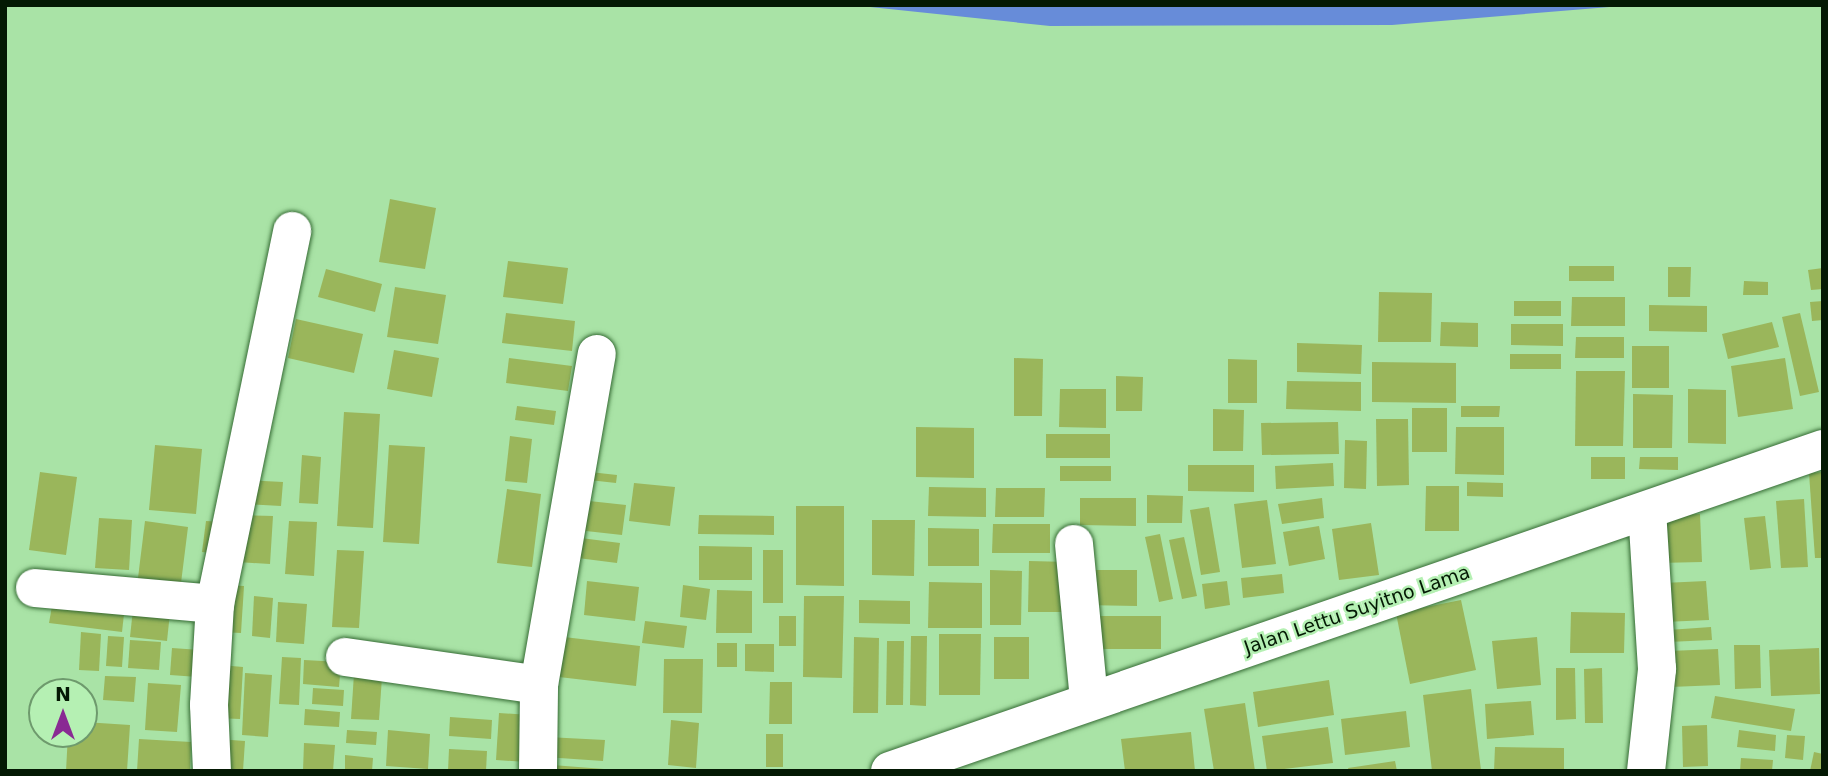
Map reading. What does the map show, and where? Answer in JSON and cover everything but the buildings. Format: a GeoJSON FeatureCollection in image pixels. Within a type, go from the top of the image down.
{"type":"FeatureCollection","features":[{"type":"Feature","properties":{"kind":"street"},"geometry":{"type":"LineString","coordinates":[[212,771],[209,705],[215,604],[292,231]]}},
{"type":"Feature","properties":{"kind":"street"},"geometry":{"type":"LineString","coordinates":[[538,771],[539,685],[597,354]]}},
{"type":"Feature","properties":{"kind":"street","name":"Jalan Lettu Suyitno Lama"},"geometry":{"type":"LineString","coordinates":[[890,771],[1823,449]]}},
{"type":"Feature","properties":{"kind":"street"},"geometry":{"type":"LineString","coordinates":[[1646,771],[1657,669],[1647,511]]}},
{"type":"Feature","properties":{"kind":"street"},"geometry":{"type":"LineString","coordinates":[[1074,544],[1089,701]]}},
{"type":"Feature","properties":{"kind":"street"},"geometry":{"type":"LineString","coordinates":[[35,588],[215,604]]}},
{"type":"Feature","properties":{"kind":"street"},"geometry":{"type":"LineString","coordinates":[[345,657],[539,685]]}},
{"type":"Feature","properties":{"kind":"water"},"geometry":{"type":"Polygon","coordinates":[[[851,5],[1634,5],[1392,25],[1050,26],[851,5]]]}}]}
